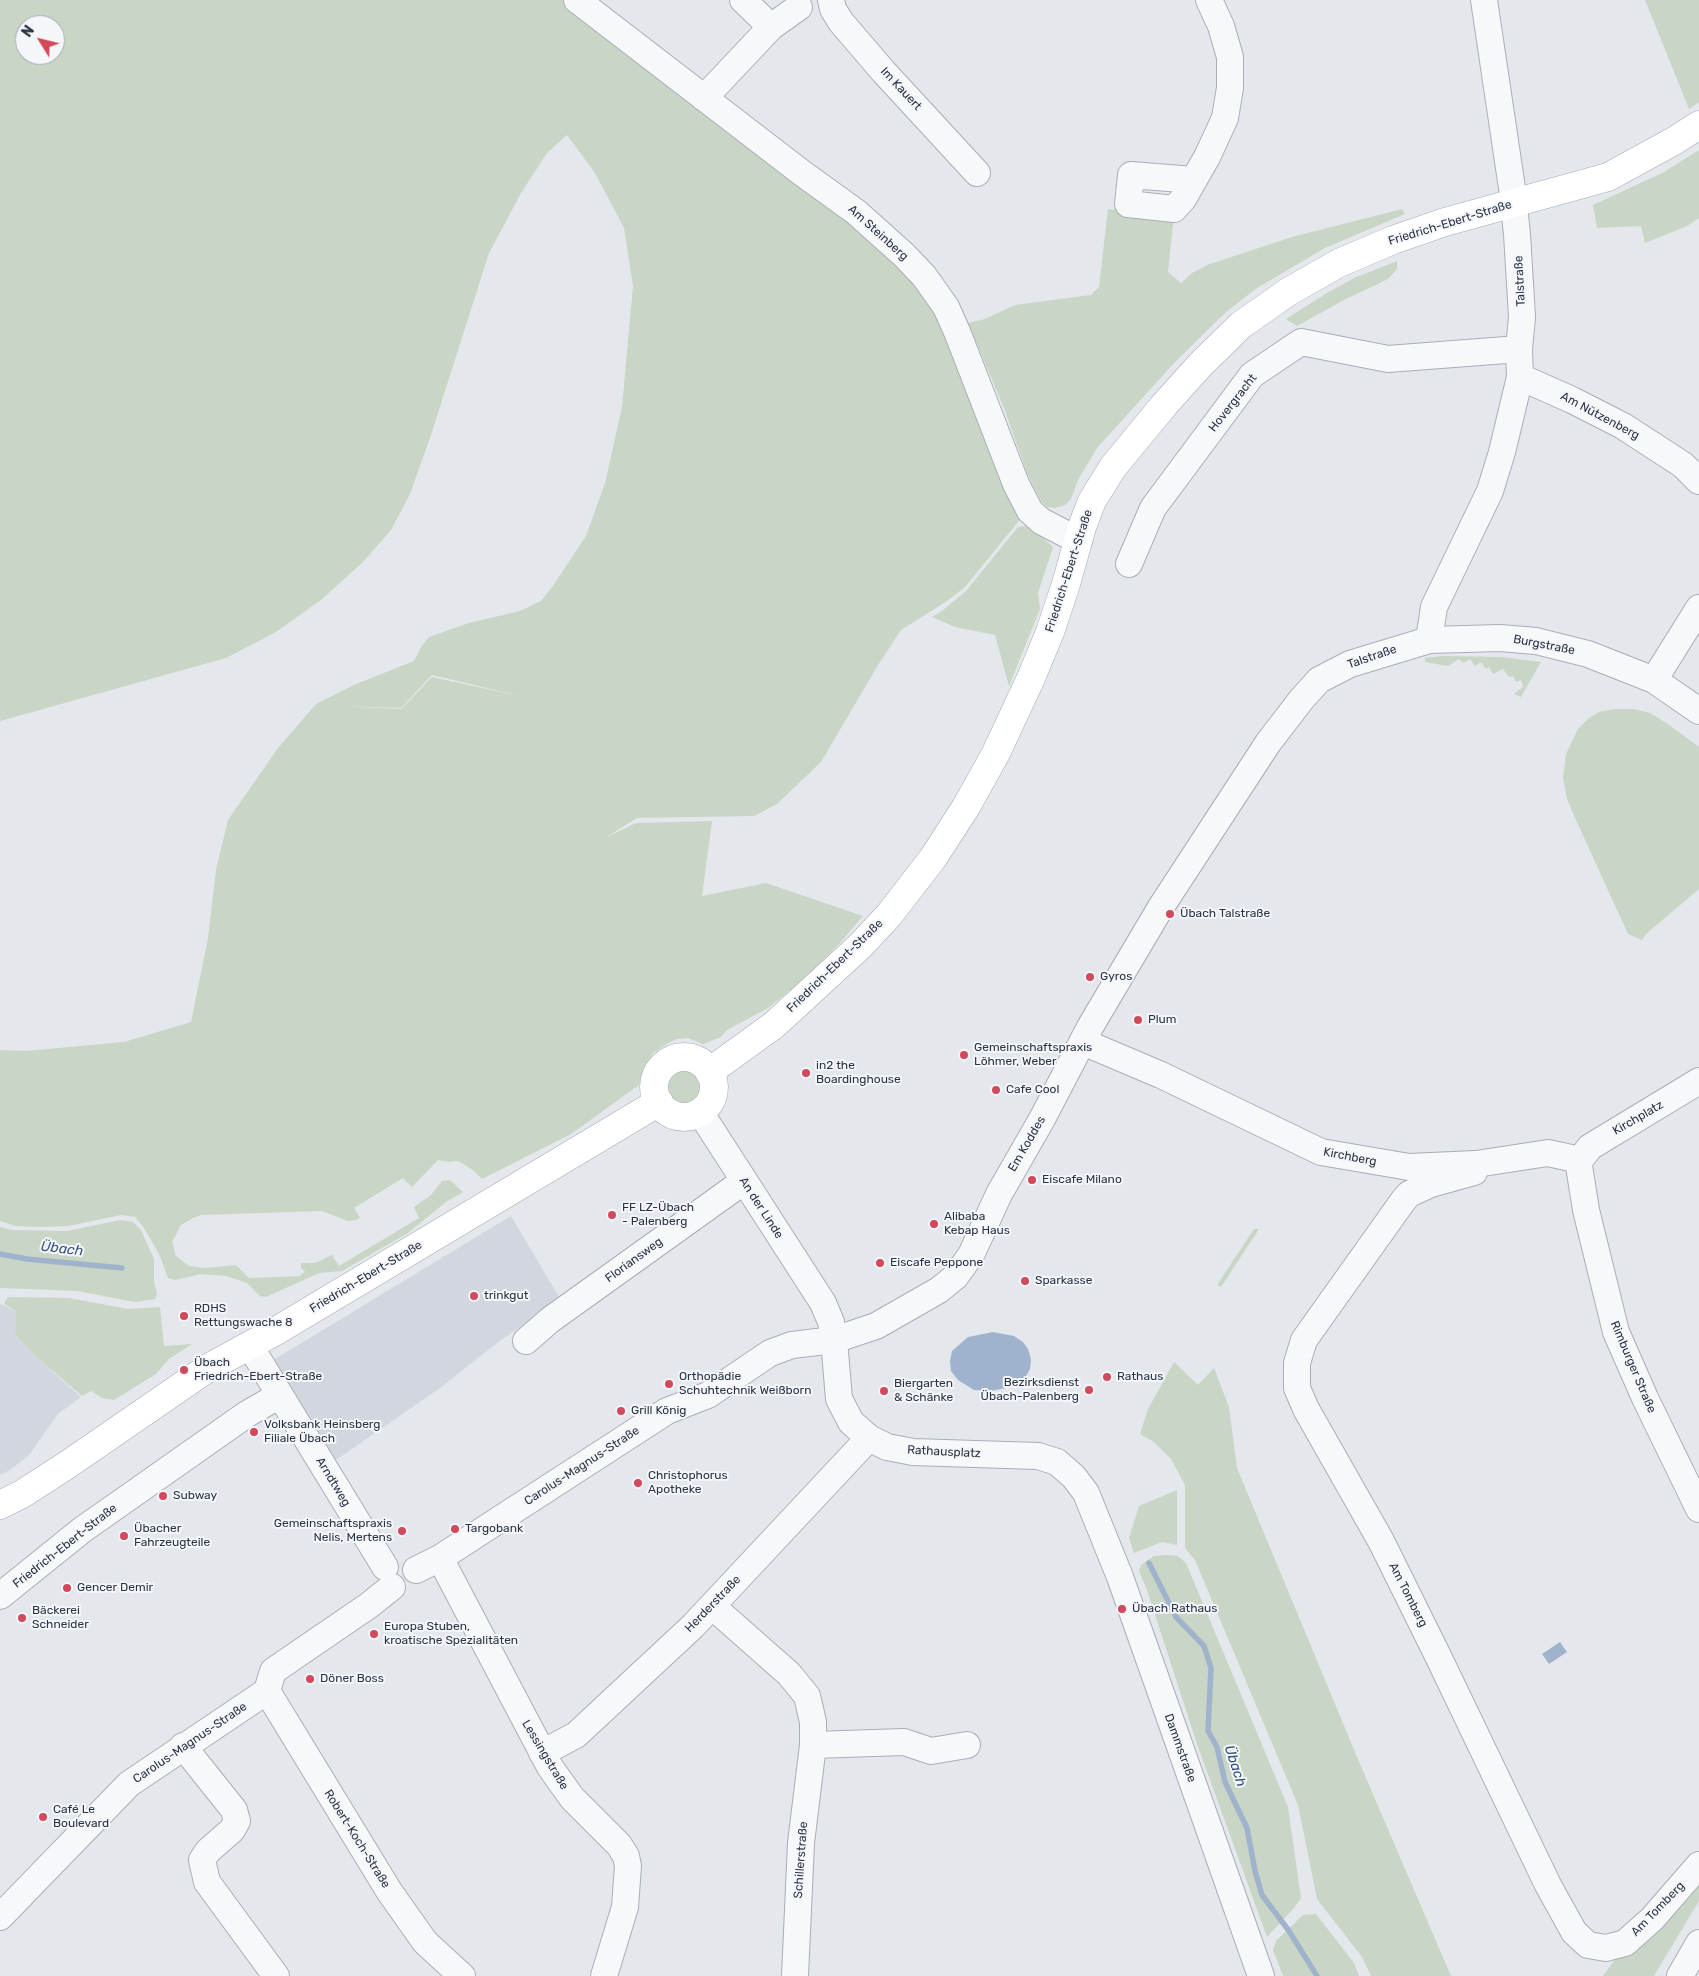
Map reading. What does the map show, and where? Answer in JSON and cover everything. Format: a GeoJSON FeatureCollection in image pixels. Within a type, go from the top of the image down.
{"type":"FeatureCollection","features":[{"type":"Feature","properties":{"kind":"main road","name":"Friedrich-Ebert-Straße"},"geometry":{"type":"LineString","coordinates":[[710,1072],[774,1025],[860,946],[889,915],[933,858],[966,807],[1000,744],[1050,632],[1082,527],[1092,501],[1113,467],[1201,364],[1241,325],[1288,292],[1340,263],[1393,240],[1445,222],[1515,214],[1608,177],[1699,125]]}},
{"type":"Feature","properties":{"kind":"main road"},"geometry":{"type":"LineString","coordinates":[[680,1058],[691,1058],[702,1063],[710,1072],[714,1083],[713,1094],[708,1105],[700,1112],[689,1116],[677,1116],[666,1111],[659,1102],[655,1091],[655,1080],[660,1070],[669,1062],[680,1058]]}},
{"type":"Feature","properties":{"kind":"main road","name":"Friedrich-Ebert-Straße"},"geometry":{"type":"LineString","coordinates":[[0,1504],[22,1494],[90,1450],[208,1368],[250,1346],[659,1102]]}},
{"type":"Feature","properties":{"kind":"street","name":"Am Steinberg"},"geometry":{"type":"LineString","coordinates":[[577,0],[856,212],[904,255],[924,276],[946,306],[1016,484],[1030,511],[1041,520],[1079,541]]}},
{"type":"Feature","properties":{"kind":"street"},"geometry":{"type":"LineString","coordinates":[[743,0],[771,27]]}},
{"type":"Feature","properties":{"kind":"street","name":"Im Kauert"},"geometry":{"type":"LineString","coordinates":[[831,0],[833,9],[841,22],[977,174]]}},
{"type":"Feature","properties":{"kind":"street"},"geometry":{"type":"LineString","coordinates":[[1194,180],[1208,157],[1225,118],[1230,88],[1230,57],[1221,26],[1209,0]]}},
{"type":"Feature","properties":{"kind":"street","name":"Talstraße"},"geometry":{"type":"LineString","coordinates":[[1083,1042],[1177,882],[1263,751],[1301,700],[1320,680],[1337,670],[1404,646],[1429,640],[1434,607],[1490,491],[1502,452],[1520,377],[1519,349],[1522,317],[1515,214],[1484,0]]}},
{"type":"Feature","properties":{"kind":"street"},"geometry":{"type":"LineString","coordinates":[[704,98],[771,27],[799,7]]}},
{"type":"Feature","properties":{"kind":"street","name":"Hovergracht"},"geometry":{"type":"LineString","coordinates":[[1129,564],[1152,508],[1252,375],[1301,342],[1388,359],[1519,349]]}},
{"type":"Feature","properties":{"kind":"street","name":"Am Nützenberg"},"geometry":{"type":"LineString","coordinates":[[1520,377],[1572,400],[1623,426],[1683,466],[1699,481]]}},
{"type":"Feature","properties":{"kind":"street"},"geometry":{"type":"LineString","coordinates":[[1654,680],[1699,608]]}},
{"type":"Feature","properties":{"kind":"street","name":"Burgstraße"},"geometry":{"type":"LineString","coordinates":[[1429,640],[1500,638],[1536,641],[1588,654],[1654,680],[1699,711]]}},
{"type":"Feature","properties":{"kind":"street","name":"Kirchberg"},"geometry":{"type":"LineString","coordinates":[[1083,1042],[1161,1075],[1321,1152],[1409,1167],[1476,1164],[1548,1153],[1580,1160]]}},
{"type":"Feature","properties":{"kind":"street","name":"Em Koddes"},"geometry":{"type":"LineString","coordinates":[[834,1340],[876,1326],[939,1290],[955,1277],[971,1254],[999,1194],[1083,1042]]}},
{"type":"Feature","properties":{"kind":"street","name":"Kirchplatz"},"geometry":{"type":"LineString","coordinates":[[1580,1160],[1590,1147],[1599,1140],[1699,1081]]}},
{"type":"Feature","properties":{"kind":"street","name":"An der Linde"},"geometry":{"type":"LineString","coordinates":[[700,1112],[823,1303]]}},
{"type":"Feature","properties":{"kind":"street","name":"Rimburger Straße"},"geometry":{"type":"LineString","coordinates":[[1580,1160],[1579,1172],[1586,1210],[1616,1332],[1645,1398],[1699,1509]]}},
{"type":"Feature","properties":{"kind":"street","name":"Am Tomberg"},"geometry":{"type":"LineString","coordinates":[[1476,1164],[1474,1172],[1431,1184],[1410,1194],[1403,1201],[1304,1340],[1297,1363],[1297,1388],[1306,1410],[1381,1542],[1438,1654],[1548,1885],[1574,1932],[1588,1945],[1606,1948],[1626,1943],[1652,1919],[1699,1865]]}},
{"type":"Feature","properties":{"kind":"street","name":"Floriansweg"},"geometry":{"type":"LineString","coordinates":[[526,1341],[550,1320],[744,1181]]}},
{"type":"Feature","properties":{"kind":"street","name":"Rathausplatz"},"geometry":{"type":"LineString","coordinates":[[823,1303],[831,1322],[839,1399],[851,1422],[870,1438],[887,1447],[913,1452],[1026,1454],[1056,1462],[1074,1477],[1086,1493],[1098,1521]]}},
{"type":"Feature","properties":{"kind":"street","name":"Carolus-Magnus-Straße"},"geometry":{"type":"LineString","coordinates":[[0,1917],[129,1784],[267,1691],[274,1671],[368,1606],[388,1577],[400,1589],[409,1587],[415,1580],[416,1570],[440,1558],[668,1411],[708,1395],[770,1353],[792,1345],[834,1340]]}},
{"type":"Feature","properties":{"kind":"street","name":"Arndtweg"},"geometry":{"type":"LineString","coordinates":[[250,1346],[388,1577]]}},
{"type":"Feature","properties":{"kind":"street","name":"Friedrich-Ebert-Straße"},"geometry":{"type":"LineString","coordinates":[[0,1596],[82,1530],[247,1414],[280,1395]]}},
{"type":"Feature","properties":{"kind":"street","name":"Herderstraße"},"geometry":{"type":"LineString","coordinates":[[542,1753],[576,1735],[693,1626],[870,1438]]}},
{"type":"Feature","properties":{"kind":"street","name":"Dammstraße"},"geometry":{"type":"LineString","coordinates":[[1098,1521],[1123,1586],[1261,1976]]}},
{"type":"Feature","properties":{"kind":"street","name":"Lessingstraße"},"geometry":{"type":"LineString","coordinates":[[440,1558],[542,1753],[572,1798],[618,1845],[626,1856],[628,1874],[625,1907],[604,1976]]}},
{"type":"Feature","properties":{"kind":"street","name":"Schillerstraße"},"geometry":{"type":"LineString","coordinates":[[712,1606],[789,1674],[807,1696],[813,1722],[813,1744],[801,1843],[795,1976]]}},
{"type":"Feature","properties":{"kind":"street","name":"Robert-Koch-Straße"},"geometry":{"type":"LineString","coordinates":[[267,1691],[389,1891],[425,1942],[462,1976]]}},
{"type":"Feature","properties":{"kind":"street"},"geometry":{"type":"LineString","coordinates":[[813,1744],[904,1742],[932,1751],[967,1745]]}},
{"type":"Feature","properties":{"kind":"street"},"geometry":{"type":"LineString","coordinates":[[184,1746],[234,1810],[237,1820],[232,1830],[208,1851],[202,1860],[207,1882],[276,1976]]}},
{"type":"Feature","properties":{"kind":"street"},"geometry":{"type":"LineString","coordinates":[[1680,1976],[1699,1943]]}},
{"type":"Feature","properties":{"kind":"shaded area"},"geometry":{"type":"Polygon","coordinates":[[[511,1216],[559,1297],[440,1388],[333,1462],[270,1362],[511,1216]]]}},
{"type":"Feature","properties":{"kind":"shaded area"},"geometry":{"type":"Polygon","coordinates":[[[0,1304],[16,1311],[15,1334],[33,1354],[81,1397],[58,1414],[29,1455],[10,1470],[0,1475],[0,1304]]]}},
{"type":"Feature","properties":{"kind":"green space"},"geometry":{"type":"Polygon","coordinates":[[[0,0],[571,0],[853,219],[932,301],[1022,517],[965,587],[947,601],[901,630],[878,665],[821,762],[777,804],[754,816],[637,818],[605,838],[636,823],[712,821],[702,896],[766,883],[863,916],[839,944],[803,980],[768,1008],[727,1030],[721,1037],[703,1044],[688,1038],[677,1039],[668,1043],[653,1053],[643,1070],[639,1085],[571,1134],[482,1179],[473,1170],[458,1161],[438,1160],[412,1187],[403,1178],[354,1208],[360,1218],[356,1220],[348,1221],[322,1211],[201,1215],[181,1225],[172,1242],[176,1256],[189,1266],[205,1268],[236,1265],[249,1278],[300,1276],[305,1271],[301,1268],[301,1263],[315,1263],[332,1255],[339,1266],[419,1218],[414,1207],[431,1195],[442,1181],[450,1180],[463,1192],[446,1202],[408,1233],[342,1271],[319,1273],[266,1297],[260,1296],[247,1283],[226,1276],[201,1274],[175,1280],[168,1278],[160,1256],[144,1228],[135,1217],[121,1215],[68,1226],[39,1227],[15,1226],[0,1221],[0,1050],[26,1051],[124,1042],[191,1022],[208,938],[216,870],[228,820],[278,748],[316,704],[354,685],[414,661],[429,637],[469,623],[520,611],[541,601],[586,536],[605,483],[622,407],[633,286],[624,228],[595,173],[567,135],[547,153],[521,193],[489,253],[430,438],[410,494],[391,530],[363,562],[321,600],[276,632],[226,658],[0,721],[0,0]],[[432,675],[401,708],[341,706],[401,709],[432,677],[524,697],[432,675]]]}},
{"type":"Feature","properties":{"kind":"green space"},"geometry":{"type":"Polygon","coordinates":[[[1645,0],[1699,0],[1699,102],[1689,109],[1645,0]]]}},
{"type":"Feature","properties":{"kind":"green space"},"geometry":{"type":"Polygon","coordinates":[[[1699,150],[1699,218],[1687,226],[1645,243],[1641,226],[1597,228],[1593,205],[1664,172],[1699,150]]]}},
{"type":"Feature","properties":{"kind":"green space"},"geometry":{"type":"Polygon","coordinates":[[[1108,209],[1174,215],[1168,272],[1181,283],[1192,273],[1207,265],[1292,237],[1402,209],[1405,214],[1325,248],[1257,288],[1226,312],[1175,362],[1097,448],[1078,480],[1071,499],[1065,505],[1055,508],[1047,507],[1041,501],[1027,473],[1004,408],[968,323],[985,319],[1015,305],[1091,295],[1099,287],[1108,209]]]}},
{"type":"Feature","properties":{"kind":"green space"},"geometry":{"type":"Polygon","coordinates":[[[1397,261],[1397,269],[1388,279],[1342,301],[1297,326],[1286,319],[1354,278],[1397,261]]]}},
{"type":"Feature","properties":{"kind":"green space"},"geometry":{"type":"Polygon","coordinates":[[[1024,526],[1033,529],[1053,547],[1038,593],[1040,609],[1009,686],[995,635],[955,627],[932,617],[966,591],[1018,527],[1024,526]]]}},
{"type":"Feature","properties":{"kind":"green space"},"geometry":{"type":"Polygon","coordinates":[[[1443,656],[1501,657],[1541,662],[1521,697],[1514,694],[1523,687],[1521,680],[1516,682],[1513,676],[1509,677],[1503,669],[1493,674],[1489,667],[1486,669],[1481,662],[1475,666],[1470,659],[1463,663],[1459,659],[1448,666],[1425,662],[1425,658],[1443,656]]]}},
{"type":"Feature","properties":{"kind":"green space"},"geometry":{"type":"Polygon","coordinates":[[[1615,709],[1633,709],[1650,713],[1699,747],[1699,889],[1646,934],[1642,940],[1628,934],[1567,799],[1563,779],[1566,754],[1578,729],[1589,718],[1599,712],[1615,709]]]}},
{"type":"Feature","properties":{"kind":"green space"},"geometry":{"type":"Polygon","coordinates":[[[686,1066],[700,1071],[705,1085],[700,1099],[686,1104],[672,1099],[667,1085],[672,1071],[686,1066]]]}},
{"type":"Feature","properties":{"kind":"green space"},"geometry":{"type":"Polygon","coordinates":[[[121,1220],[133,1222],[141,1230],[154,1259],[154,1282],[157,1294],[155,1299],[135,1302],[77,1291],[0,1288],[0,1227],[12,1230],[67,1231],[121,1220]]]}},
{"type":"Feature","properties":{"kind":"green space"},"geometry":{"type":"Polygon","coordinates":[[[1254,1229],[1259,1229],[1221,1287],[1217,1285],[1254,1229]]]}},
{"type":"Feature","properties":{"kind":"green space"},"geometry":{"type":"Polygon","coordinates":[[[8,1297],[69,1298],[128,1309],[160,1307],[164,1346],[192,1344],[169,1359],[156,1374],[114,1400],[102,1398],[91,1391],[82,1396],[33,1354],[15,1334],[16,1311],[4,1304],[8,1297]]]}},
{"type":"Feature","properties":{"kind":"green space"},"geometry":{"type":"Polygon","coordinates":[[[1174,1362],[1198,1385],[1214,1368],[1229,1407],[1237,1468],[1357,1757],[1451,1976],[1371,1976],[1362,1957],[1317,1899],[1298,1805],[1195,1560],[1185,1548],[1185,1485],[1171,1459],[1154,1442],[1140,1434],[1148,1409],[1174,1362]]]}},
{"type":"Feature","properties":{"kind":"green space"},"geometry":{"type":"Polygon","coordinates":[[[1177,1490],[1177,1545],[1162,1542],[1134,1553],[1129,1538],[1139,1506],[1177,1490]]]}},
{"type":"Feature","properties":{"kind":"green space"},"geometry":{"type":"Polygon","coordinates":[[[1154,1556],[1178,1556],[1186,1563],[1288,1807],[1301,1898],[1267,1937],[1197,1744],[1147,1590],[1139,1571],[1141,1565],[1154,1556]]]}},
{"type":"Feature","properties":{"kind":"green space"},"geometry":{"type":"Polygon","coordinates":[[[1699,1879],[1699,1901],[1654,1976],[1603,1976],[1619,1954],[1699,1879]]]}},
{"type":"Feature","properties":{"kind":"green space"},"geometry":{"type":"Polygon","coordinates":[[[1316,1914],[1354,1963],[1359,1976],[1283,1976],[1273,1950],[1276,1941],[1303,1915],[1316,1914]]]}},
{"type":"Feature","properties":{"kind":"water"},"geometry":{"type":"Polygon","coordinates":[[[993,1332],[1014,1336],[1023,1342],[1028,1349],[1031,1359],[1030,1369],[1025,1378],[1011,1387],[991,1391],[974,1390],[958,1380],[951,1371],[952,1351],[968,1337],[993,1332]]]}},
{"type":"Feature","properties":{"kind":"water"},"geometry":{"type":"Polygon","coordinates":[[[1560,1642],[1567,1652],[1549,1664],[1542,1654],[1560,1642]]]}},
{"type":"Feature","properties":{"kind":"waterway","name":"Übach"},"geometry":{"type":"LineString","coordinates":[[0,1254],[27,1259],[122,1268]]}},
{"type":"Feature","properties":{"kind":"waterway","name":"Übach"},"geometry":{"type":"LineString","coordinates":[[1149,1563],[1176,1617],[1204,1646],[1211,1668],[1208,1731],[1217,1747],[1225,1782],[1247,1828],[1255,1871],[1262,1895],[1289,1931],[1317,1976]]}},
{"type":"Feature","properties":{"kind":"place","name":"Übach Talstraße"},"geometry":{"type":"Point","coordinates":[1170,914]}},
{"type":"Feature","properties":{"kind":"place","name":"Gyros"},"geometry":{"type":"Point","coordinates":[1090,977]}},
{"type":"Feature","properties":{"kind":"place","name":"Plum"},"geometry":{"type":"Point","coordinates":[1138,1020]}},
{"type":"Feature","properties":{"kind":"place","name":"Gemeinschaftspraxis Löhmer, Weber"},"geometry":{"type":"Point","coordinates":[964,1055]}},
{"type":"Feature","properties":{"kind":"place","name":"in2 the Boardinghouse"},"geometry":{"type":"Point","coordinates":[806,1073]}},
{"type":"Feature","properties":{"kind":"place","name":"Cafe Cool"},"geometry":{"type":"Point","coordinates":[996,1090]}},
{"type":"Feature","properties":{"kind":"place","name":"Eiscafe Milano"},"geometry":{"type":"Point","coordinates":[1032,1180]}},
{"type":"Feature","properties":{"kind":"place","name":"FF LZ-Übach - Palenberg"},"geometry":{"type":"Point","coordinates":[612,1215]}},
{"type":"Feature","properties":{"kind":"place","name":"Alibaba Kebap Haus"},"geometry":{"type":"Point","coordinates":[934,1224]}},
{"type":"Feature","properties":{"kind":"place","name":"Eiscafe Peppone"},"geometry":{"type":"Point","coordinates":[880,1263]}},
{"type":"Feature","properties":{"kind":"place","name":"Sparkasse"},"geometry":{"type":"Point","coordinates":[1025,1281]}},
{"type":"Feature","properties":{"kind":"place","name":"trinkgut"},"geometry":{"type":"Point","coordinates":[474,1296]}},
{"type":"Feature","properties":{"kind":"place","name":"RDHS Rettungswache 8"},"geometry":{"type":"Point","coordinates":[184,1316]}},
{"type":"Feature","properties":{"kind":"place","name":"Übach Friedrich-Ebert-Straße"},"geometry":{"type":"Point","coordinates":[184,1370]}},
{"type":"Feature","properties":{"kind":"place","name":"Rathaus"},"geometry":{"type":"Point","coordinates":[1107,1377]}},
{"type":"Feature","properties":{"kind":"place","name":"Orthopädie Schuhtechnik Weißborn"},"geometry":{"type":"Point","coordinates":[669,1384]}},
{"type":"Feature","properties":{"kind":"place","name":"Bezirksdienst Übach-Palenberg"},"geometry":{"type":"Point","coordinates":[1089,1390]}},
{"type":"Feature","properties":{"kind":"place","name":"Biergarten & Schänke"},"geometry":{"type":"Point","coordinates":[884,1391]}},
{"type":"Feature","properties":{"kind":"place","name":"Grill König"},"geometry":{"type":"Point","coordinates":[621,1411]}},
{"type":"Feature","properties":{"kind":"place","name":"Volksbank Heinsberg Filiale Übach"},"geometry":{"type":"Point","coordinates":[254,1432]}},
{"type":"Feature","properties":{"kind":"place","name":"Christophorus Apotheke"},"geometry":{"type":"Point","coordinates":[638,1483]}},
{"type":"Feature","properties":{"kind":"place","name":"Subway"},"geometry":{"type":"Point","coordinates":[163,1496]}},
{"type":"Feature","properties":{"kind":"place","name":"Targobank"},"geometry":{"type":"Point","coordinates":[455,1529]}},
{"type":"Feature","properties":{"kind":"place","name":"Gemeinschaftspraxis Nelis, Mertens"},"geometry":{"type":"Point","coordinates":[402,1531]}},
{"type":"Feature","properties":{"kind":"place","name":"Übacher Fahrzeugteile"},"geometry":{"type":"Point","coordinates":[124,1536]}},
{"type":"Feature","properties":{"kind":"place","name":"Gencer Demir"},"geometry":{"type":"Point","coordinates":[67,1588]}},
{"type":"Feature","properties":{"kind":"place","name":"Übach Rathaus"},"geometry":{"type":"Point","coordinates":[1122,1609]}},
{"type":"Feature","properties":{"kind":"place","name":"Bäckerei Schneider"},"geometry":{"type":"Point","coordinates":[22,1618]}},
{"type":"Feature","properties":{"kind":"place","name":"Europa Stuben, kroatische Spezialitäten"},"geometry":{"type":"Point","coordinates":[374,1634]}},
{"type":"Feature","properties":{"kind":"place","name":"Döner Boss"},"geometry":{"type":"Point","coordinates":[310,1679]}},
{"type":"Feature","properties":{"kind":"place","name":"Café Le Boulevard"},"geometry":{"type":"Point","coordinates":[43,1817]}}]}
